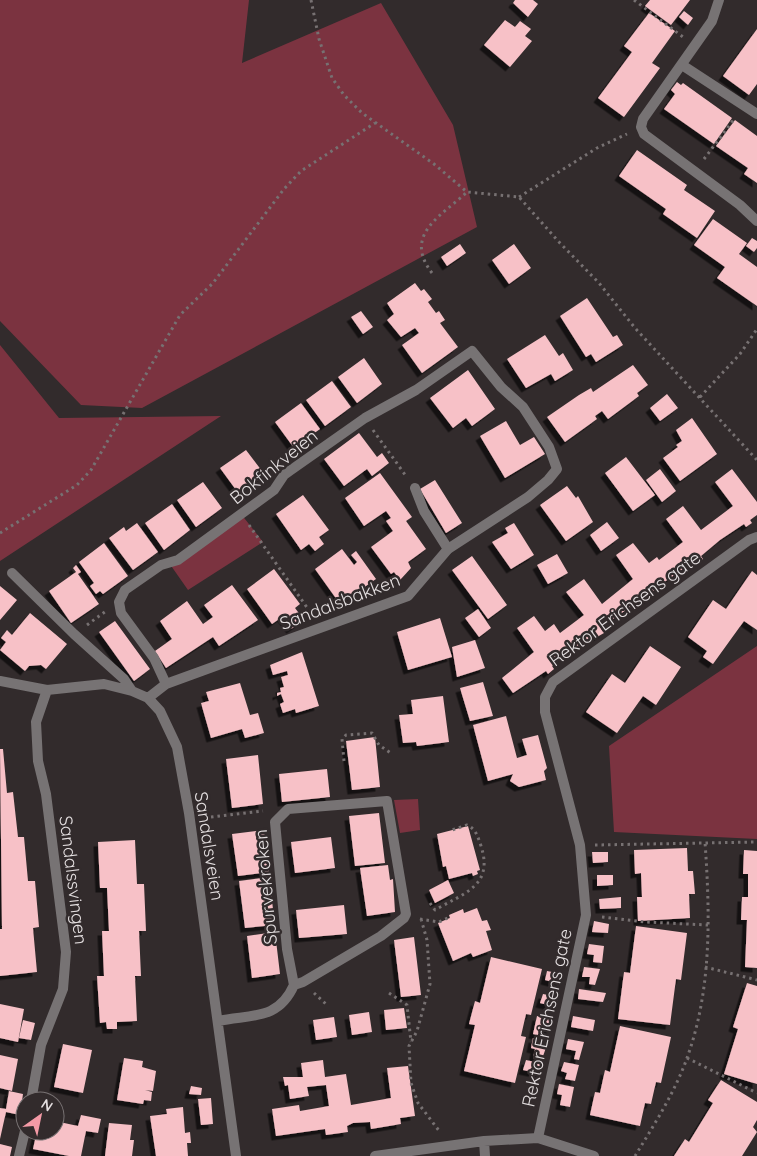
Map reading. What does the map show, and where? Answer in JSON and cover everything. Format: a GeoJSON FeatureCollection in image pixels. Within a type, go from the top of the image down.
{"type":"FeatureCollection","features":[{"type":"Feature","properties":{"kind":"street"},"geometry":{"type":"LineString","coordinates":[[719,0],[712,21],[642,118],[641,127],[644,134],[696,171],[757,221]]}},
{"type":"Feature","properties":{"kind":"street"},"geometry":{"type":"LineString","coordinates":[[682,65],[757,114]]}},
{"type":"Feature","properties":{"kind":"street","name":"Bokfinkveien"},"geometry":{"type":"LineString","coordinates":[[119,602],[125,590],[161,566],[178,560],[274,490],[291,470],[364,418],[416,390],[472,351],[501,388],[523,407]]}},
{"type":"Feature","properties":{"kind":"street","name":"Sandalsbakken"},"geometry":{"type":"LineString","coordinates":[[148,698],[166,684],[408,596],[448,549],[528,496],[548,480],[557,469],[549,447],[523,407]]}},
{"type":"Feature","properties":{"kind":"street"},"geometry":{"type":"LineString","coordinates":[[415,488],[424,511],[448,549]]}},
{"type":"Feature","properties":{"kind":"street","name":"Rektor Erichsens gate"},"geometry":{"type":"LineString","coordinates":[[538,1138],[586,915],[580,845],[556,763],[545,712],[545,697],[553,682],[716,564],[757,537]]}},
{"type":"Feature","properties":{"kind":"street"},"geometry":{"type":"LineString","coordinates":[[12,573],[74,634],[124,679],[132,691]]}},
{"type":"Feature","properties":{"kind":"street"},"geometry":{"type":"LineString","coordinates":[[119,602],[121,613],[154,658],[166,684]]}},
{"type":"Feature","properties":{"kind":"street","name":"Sandalsveien"},"geometry":{"type":"LineString","coordinates":[[0,681],[47,690],[104,684],[132,691],[148,698],[160,711],[177,748],[189,813],[236,1156]]}},
{"type":"Feature","properties":{"kind":"street","name":"Sandalssvingen"},"geometry":{"type":"LineString","coordinates":[[33,1091],[42,1045],[63,989],[66,952],[46,794],[38,761],[36,722],[47,690]]}},
{"type":"Feature","properties":{"kind":"street","name":"Spurvekroken"},"geometry":{"type":"LineString","coordinates":[[294,985],[287,949],[275,822],[288,809],[387,801],[406,914],[404,918]]}},
{"type":"Feature","properties":{"kind":"street"},"geometry":{"type":"LineString","coordinates":[[218,1020],[260,1015],[276,1009],[288,997],[294,985],[303,982],[374,940],[404,918]]}},
{"type":"Feature","properties":{"kind":"street"},"geometry":{"type":"LineString","coordinates":[[375,1156],[484,1141],[538,1138],[594,1156]]}},
{"type":"Feature","properties":{"kind":"street"},"geometry":{"type":"LineString","coordinates":[[19,1156],[23,1141]]}},
{"type":"Feature","properties":{"kind":"street"},"geometry":{"type":"LineString","coordinates":[[484,1141],[486,1156]]}},
{"type":"Feature","properties":{"kind":"path"},"geometry":{"type":"LineString","coordinates":[[311,0],[319,39],[332,78],[344,95],[375,123],[434,164],[467,192],[519,197],[597,148],[641,127]]}},
{"type":"Feature","properties":{"kind":"path"},"geometry":{"type":"LineString","coordinates":[[634,0],[695,46]]}},
{"type":"Feature","properties":{"kind":"path"},"geometry":{"type":"LineString","coordinates":[[696,171],[745,106]]}},
{"type":"Feature","properties":{"kind":"path"},"geometry":{"type":"LineString","coordinates":[[0,533],[77,485],[91,470],[180,315],[214,283],[284,189],[301,171],[375,123]]}},
{"type":"Feature","properties":{"kind":"path"},"geometry":{"type":"LineString","coordinates":[[432,273],[421,250],[425,231],[446,209],[467,192]]}},
{"type":"Feature","properties":{"kind":"path"},"geometry":{"type":"LineString","coordinates":[[519,197],[558,241],[599,282],[635,328],[757,460]]}},
{"type":"Feature","properties":{"kind":"path"},"geometry":{"type":"LineString","coordinates":[[700,397],[740,354],[757,329]]}},
{"type":"Feature","properties":{"kind":"path"},"geometry":{"type":"LineString","coordinates":[[364,418],[415,488]]}},
{"type":"Feature","properties":{"kind":"path"},"geometry":{"type":"LineString","coordinates":[[241,514],[316,620],[319,628]]}},
{"type":"Feature","properties":{"kind":"path"},"geometry":{"type":"LineString","coordinates":[[74,634],[119,602]]}},
{"type":"Feature","properties":{"kind":"path"},"geometry":{"type":"LineString","coordinates":[[344,761],[342,739],[346,735],[372,733],[379,745],[392,754]]}},
{"type":"Feature","properties":{"kind":"path"},"geometry":{"type":"LineString","coordinates":[[211,817],[288,809]]}},
{"type":"Feature","properties":{"kind":"path"},"geometry":{"type":"LineString","coordinates":[[430,903],[435,910],[475,887],[482,879],[485,869],[477,833],[467,825],[452,830]]}},
{"type":"Feature","properties":{"kind":"path"},"geometry":{"type":"LineString","coordinates":[[635,1156],[667,1102],[687,1058],[704,989],[708,925],[705,842]]}},
{"type":"Feature","properties":{"kind":"path"},"geometry":{"type":"LineString","coordinates":[[580,845],[757,842]]}},
{"type":"Feature","properties":{"kind":"path"},"geometry":{"type":"LineString","coordinates":[[586,915],[646,922],[708,925]]}},
{"type":"Feature","properties":{"kind":"path"},"geometry":{"type":"LineString","coordinates":[[404,918],[439,922],[450,917]]}},
{"type":"Feature","properties":{"kind":"path"},"geometry":{"type":"LineString","coordinates":[[421,919],[427,940],[430,984],[417,1030],[409,1046],[411,1083],[416,1097],[435,1128],[441,1132]]}},
{"type":"Feature","properties":{"kind":"path"},"geometry":{"type":"LineString","coordinates":[[704,967],[757,980]]}},
{"type":"Feature","properties":{"kind":"path"},"geometry":{"type":"LineString","coordinates":[[389,993],[407,1005],[411,1042]]}},
{"type":"Feature","properties":{"kind":"path"},"geometry":{"type":"LineString","coordinates":[[687,1058],[757,1093]]}},
{"type":"Feature","properties":{"kind":"shaded area"},"geometry":{"type":"Polygon","coordinates":[[[0,0],[249,0],[242,63],[381,3],[453,125],[477,227],[142,408],[81,405],[0,321],[0,0]]]}},
{"type":"Feature","properties":{"kind":"shaded area"},"geometry":{"type":"Polygon","coordinates":[[[0,345],[59,418],[221,416],[0,561],[0,345]]]}},
{"type":"Feature","properties":{"kind":"shaded area"},"geometry":{"type":"Polygon","coordinates":[[[241,514],[263,542],[188,590],[167,560],[179,560],[241,514]]]}},
{"type":"Feature","properties":{"kind":"shaded area"},"geometry":{"type":"Polygon","coordinates":[[[757,646],[757,839],[614,832],[609,746],[757,646]]]}},
{"type":"Feature","properties":{"kind":"shaded area"},"geometry":{"type":"Polygon","coordinates":[[[418,799],[420,830],[400,833],[394,800],[418,799]]]}},
{"type":"Feature","properties":{"kind":"building"},"geometry":{"type":"Polygon","coordinates":[[[515,0],[533,0],[538,4],[528,17],[513,3],[515,0]]]}},
{"type":"Feature","properties":{"kind":"building"},"geometry":{"type":"Polygon","coordinates":[[[650,0],[690,0],[671,25],[645,6],[650,0]]]}},
{"type":"Feature","properties":{"kind":"building"},"geometry":{"type":"Polygon","coordinates":[[[684,11],[693,18],[688,25],[679,17],[684,11]]]}},
{"type":"Feature","properties":{"kind":"building"},"geometry":{"type":"Polygon","coordinates":[[[649,13],[675,31],[652,63],[660,68],[624,117],[598,98],[632,52],[624,46],[649,13]]]}},
{"type":"Feature","properties":{"kind":"building"},"geometry":{"type":"Polygon","coordinates":[[[505,20],[515,27],[520,21],[531,29],[525,36],[532,41],[510,67],[484,45],[505,20]]]}},
{"type":"Feature","properties":{"kind":"building"},"geometry":{"type":"Polygon","coordinates":[[[757,29],[757,84],[749,95],[723,76],[757,29]]]}},
{"type":"Feature","properties":{"kind":"building"},"geometry":{"type":"Polygon","coordinates":[[[677,82],[681,85],[683,83],[732,118],[714,144],[664,109],[675,94],[671,90],[677,82]]]}},
{"type":"Feature","properties":{"kind":"building"},"geometry":{"type":"Polygon","coordinates":[[[735,120],[757,136],[757,183],[744,174],[748,168],[716,146],[735,120]]]}},
{"type":"Feature","properties":{"kind":"building"},"geometry":{"type":"Polygon","coordinates":[[[637,150],[687,185],[684,190],[715,211],[697,238],[663,214],[666,209],[619,176],[637,150]]]}},
{"type":"Feature","properties":{"kind":"building"},"geometry":{"type":"Polygon","coordinates":[[[713,219],[747,243],[739,254],[757,267],[757,306],[717,278],[725,267],[694,245],[713,219]]]}},
{"type":"Feature","properties":{"kind":"building"},"geometry":{"type":"Polygon","coordinates":[[[752,238],[757,241],[757,248],[754,252],[746,246],[752,238]]]}},
{"type":"Feature","properties":{"kind":"building"},"geometry":{"type":"Polygon","coordinates":[[[460,244],[466,253],[447,266],[441,257],[460,244]]]}},
{"type":"Feature","properties":{"kind":"building"},"geometry":{"type":"Polygon","coordinates":[[[514,244],[531,268],[509,284],[492,260],[514,244]]]}},
{"type":"Feature","properties":{"kind":"building"},"geometry":{"type":"Polygon","coordinates":[[[415,283],[421,291],[424,289],[432,299],[428,302],[436,313],[439,311],[445,320],[440,323],[458,347],[422,373],[402,345],[419,333],[415,328],[401,337],[387,320],[394,314],[387,303],[415,283]]]}},
{"type":"Feature","properties":{"kind":"building"},"geometry":{"type":"Polygon","coordinates":[[[587,298],[613,337],[617,335],[623,345],[596,362],[591,354],[586,357],[560,316],[587,298]]]}},
{"type":"Feature","properties":{"kind":"building"},"geometry":{"type":"Polygon","coordinates":[[[361,311],[373,327],[363,334],[351,317],[361,311]]]}},
{"type":"Feature","properties":{"kind":"building"},"geometry":{"type":"Polygon","coordinates":[[[545,335],[559,356],[563,353],[573,370],[555,381],[551,374],[526,388],[507,359],[545,335]]]}},
{"type":"Feature","properties":{"kind":"building"},"geometry":{"type":"Polygon","coordinates":[[[364,358],[382,384],[357,403],[338,377],[364,358]]]}},
{"type":"Feature","properties":{"kind":"building"},"geometry":{"type":"Polygon","coordinates":[[[633,365],[648,385],[637,393],[639,396],[608,419],[602,411],[595,416],[597,419],[565,442],[547,417],[591,388],[593,392],[633,365]]]}},
{"type":"Feature","properties":{"kind":"building"},"geometry":{"type":"Polygon","coordinates":[[[468,370],[495,409],[472,426],[466,418],[453,428],[430,398],[468,370]]]}},
{"type":"Feature","properties":{"kind":"building"},"geometry":{"type":"Polygon","coordinates":[[[332,381],[351,407],[325,426],[306,400],[332,381]]]}},
{"type":"Feature","properties":{"kind":"building"},"geometry":{"type":"Polygon","coordinates":[[[667,394],[678,408],[660,421],[650,408],[667,394]]]}},
{"type":"Feature","properties":{"kind":"building"},"geometry":{"type":"Polygon","coordinates":[[[301,403],[320,429],[294,448],[275,422],[301,403]]]}},
{"type":"Feature","properties":{"kind":"building"},"geometry":{"type":"Polygon","coordinates":[[[692,418],[717,454],[680,481],[663,458],[678,447],[676,445],[682,441],[676,430],[692,418]]]}},
{"type":"Feature","properties":{"kind":"building"},"geometry":{"type":"Polygon","coordinates":[[[506,421],[520,445],[534,437],[545,454],[505,478],[480,436],[506,421]]]}},
{"type":"Feature","properties":{"kind":"building"},"geometry":{"type":"Polygon","coordinates":[[[359,433],[377,457],[382,453],[389,463],[372,476],[367,469],[344,486],[324,459],[359,433]]]}},
{"type":"Feature","properties":{"kind":"building"},"geometry":{"type":"Polygon","coordinates":[[[246,450],[265,475],[239,494],[220,468],[246,450]]]}},
{"type":"Feature","properties":{"kind":"building"},"geometry":{"type":"Polygon","coordinates":[[[626,457],[655,495],[633,511],[605,473],[626,457]]]}},
{"type":"Feature","properties":{"kind":"building"},"geometry":{"type":"Polygon","coordinates":[[[660,469],[676,491],[662,502],[646,480],[660,469]]]}},
{"type":"Feature","properties":{"kind":"building"},"geometry":{"type":"Polygon","coordinates":[[[732,469],[757,502],[757,515],[750,520],[752,523],[746,527],[744,524],[720,540],[701,556],[703,559],[697,564],[694,561],[651,593],[653,596],[647,600],[645,597],[613,619],[601,629],[604,633],[597,637],[595,634],[563,656],[552,666],[554,669],[548,674],[546,671],[513,693],[502,678],[534,652],[517,628],[534,616],[545,631],[554,624],[560,633],[584,615],[566,592],[584,579],[602,604],[633,579],[616,555],[633,543],[649,563],[657,557],[659,560],[683,542],[666,519],[683,506],[701,530],[733,506],[715,482],[732,469]]]}},
{"type":"Feature","properties":{"kind":"building"},"geometry":{"type":"Polygon","coordinates":[[[380,473],[412,517],[406,521],[426,549],[408,562],[411,568],[400,580],[394,572],[391,574],[371,547],[393,531],[386,521],[391,518],[386,511],[364,526],[345,498],[380,473]]]}},
{"type":"Feature","properties":{"kind":"building"},"geometry":{"type":"Polygon","coordinates":[[[435,480],[462,523],[446,533],[420,489],[435,480]]]}},
{"type":"Feature","properties":{"kind":"building"},"geometry":{"type":"Polygon","coordinates":[[[203,482],[222,508],[196,527],[177,500],[203,482]]]}},
{"type":"Feature","properties":{"kind":"building"},"geometry":{"type":"Polygon","coordinates":[[[567,486],[576,498],[578,496],[593,522],[566,541],[540,505],[567,486]]]}},
{"type":"Feature","properties":{"kind":"building"},"geometry":{"type":"Polygon","coordinates":[[[303,495],[329,530],[319,537],[324,544],[315,551],[309,544],[301,550],[276,514],[303,495]]]}},
{"type":"Feature","properties":{"kind":"building"},"geometry":{"type":"Polygon","coordinates":[[[172,504],[190,530],[164,550],[145,523],[172,504]]]}},
{"type":"Feature","properties":{"kind":"building"},"geometry":{"type":"Polygon","coordinates":[[[607,522],[619,538],[601,551],[590,535],[607,522]]]}},
{"type":"Feature","properties":{"kind":"building"},"geometry":{"type":"Polygon","coordinates":[[[137,523],[158,552],[133,570],[109,538],[124,527],[126,531],[137,523]]]}},
{"type":"Feature","properties":{"kind":"building"},"geometry":{"type":"Polygon","coordinates":[[[514,523],[534,555],[511,569],[492,542],[508,533],[505,528],[514,523]]]}},
{"type":"Feature","properties":{"kind":"building"},"geometry":{"type":"Polygon","coordinates":[[[104,543],[128,576],[103,594],[100,591],[96,594],[90,586],[94,583],[79,562],[104,543]]]}},
{"type":"Feature","properties":{"kind":"building"},"geometry":{"type":"Polygon","coordinates":[[[342,549],[354,565],[357,562],[351,555],[356,551],[376,579],[340,604],[315,569],[342,549]]]}},
{"type":"Feature","properties":{"kind":"building"},"geometry":{"type":"Polygon","coordinates":[[[557,554],[568,573],[548,584],[537,565],[557,554]]]}},
{"type":"Feature","properties":{"kind":"building"},"geometry":{"type":"Polygon","coordinates":[[[472,556],[507,605],[488,619],[452,570],[472,556]]]}},
{"type":"Feature","properties":{"kind":"building"},"geometry":{"type":"Polygon","coordinates":[[[76,565],[81,572],[78,574],[99,604],[71,623],[49,591],[76,572],[73,568],[76,565]]]}},
{"type":"Feature","properties":{"kind":"building"},"geometry":{"type":"Polygon","coordinates":[[[274,569],[300,604],[295,608],[304,620],[291,629],[282,617],[272,624],[247,589],[274,569]]]}},
{"type":"Feature","properties":{"kind":"building"},"geometry":{"type":"Polygon","coordinates":[[[752,571],[757,575],[757,630],[744,621],[713,664],[703,657],[707,651],[688,637],[713,600],[726,609],[752,571]]]}},
{"type":"Feature","properties":{"kind":"building"},"geometry":{"type":"Polygon","coordinates":[[[232,585],[258,620],[219,646],[213,637],[166,668],[155,651],[172,639],[160,621],[187,601],[203,624],[213,617],[204,605],[232,585]]]}},
{"type":"Feature","properties":{"kind":"building"},"geometry":{"type":"Polygon","coordinates":[[[0,586],[17,600],[0,620],[0,586]]]}},
{"type":"Feature","properties":{"kind":"building"},"geometry":{"type":"Polygon","coordinates":[[[478,609],[491,628],[479,637],[465,618],[478,609]]]}},
{"type":"Feature","properties":{"kind":"building"},"geometry":{"type":"Polygon","coordinates":[[[30,613],[67,644],[46,669],[41,665],[29,666],[25,671],[0,650],[6,642],[1,638],[7,630],[12,635],[30,613]]]}},
{"type":"Feature","properties":{"kind":"building"},"geometry":{"type":"Polygon","coordinates":[[[440,618],[452,657],[408,670],[397,632],[440,618]]]}},
{"type":"Feature","properties":{"kind":"building"},"geometry":{"type":"Polygon","coordinates":[[[115,621],[150,669],[134,681],[99,632],[115,621]]]}},
{"type":"Feature","properties":{"kind":"building"},"geometry":{"type":"Polygon","coordinates":[[[475,640],[485,668],[457,677],[452,647],[475,640]]]}},
{"type":"Feature","properties":{"kind":"building"},"geometry":{"type":"Polygon","coordinates":[[[650,646],[681,667],[656,705],[643,696],[617,733],[586,712],[612,674],[625,683],[650,646]]]}},
{"type":"Feature","properties":{"kind":"building"},"geometry":{"type":"Polygon","coordinates":[[[302,652],[319,706],[296,713],[295,709],[283,713],[280,704],[284,702],[281,694],[277,696],[277,693],[281,692],[280,688],[284,687],[281,677],[288,675],[287,671],[273,675],[270,665],[302,652]]]}},
{"type":"Feature","properties":{"kind":"building"},"geometry":{"type":"Polygon","coordinates":[[[483,682],[493,716],[470,721],[460,688],[483,682]]]}},
{"type":"Feature","properties":{"kind":"building"},"geometry":{"type":"Polygon","coordinates":[[[240,683],[250,715],[258,713],[264,733],[245,738],[242,729],[211,738],[201,703],[209,701],[206,692],[240,683]]]}},
{"type":"Feature","properties":{"kind":"building"},"geometry":{"type":"Polygon","coordinates":[[[443,696],[449,742],[417,746],[416,742],[403,743],[399,715],[413,714],[411,700],[443,696]]]}},
{"type":"Feature","properties":{"kind":"building"},"geometry":{"type":"Polygon","coordinates":[[[506,716],[517,758],[527,755],[522,739],[538,735],[547,768],[544,771],[546,780],[519,787],[510,781],[513,774],[488,781],[473,725],[506,716]]]}},
{"type":"Feature","properties":{"kind":"building"},"geometry":{"type":"Polygon","coordinates":[[[375,737],[380,787],[352,790],[346,741],[375,737]]]}},
{"type":"Feature","properties":{"kind":"building"},"geometry":{"type":"Polygon","coordinates":[[[0,749],[3,749],[7,793],[13,792],[18,837],[24,837],[28,881],[35,881],[39,927],[33,928],[37,972],[0,976],[0,929],[2,929],[0,749]]]}},
{"type":"Feature","properties":{"kind":"building"},"geometry":{"type":"Polygon","coordinates":[[[258,755],[263,804],[232,808],[226,759],[258,755]]]}},
{"type":"Feature","properties":{"kind":"building"},"geometry":{"type":"Polygon","coordinates":[[[327,769],[330,797],[282,802],[279,774],[327,769]]]}},
{"type":"Feature","properties":{"kind":"building"},"geometry":{"type":"Polygon","coordinates":[[[379,813],[385,863],[355,866],[349,816],[379,813]]]}},
{"type":"Feature","properties":{"kind":"building"},"geometry":{"type":"Polygon","coordinates":[[[468,826],[480,870],[477,871],[478,874],[473,876],[472,873],[449,879],[446,866],[443,867],[437,834],[468,826]]]}},
{"type":"Feature","properties":{"kind":"building"},"geometry":{"type":"Polygon","coordinates":[[[264,830],[269,872],[238,876],[232,834],[264,830]]]}},
{"type":"Feature","properties":{"kind":"building"},"geometry":{"type":"Polygon","coordinates":[[[331,837],[335,868],[295,873],[291,842],[331,837]]]}},
{"type":"Feature","properties":{"kind":"building"},"geometry":{"type":"Polygon","coordinates":[[[135,840],[137,884],[144,884],[146,931],[139,931],[141,976],[135,976],[137,1021],[117,1022],[117,1029],[107,1029],[106,1022],[100,1023],[97,976],[104,976],[102,931],[109,931],[107,888],[100,888],[98,842],[135,840]]]}},
{"type":"Feature","properties":{"kind":"building"},"geometry":{"type":"Polygon","coordinates":[[[687,848],[688,871],[693,871],[695,894],[689,894],[690,918],[638,921],[637,897],[642,897],[641,873],[635,874],[634,850],[687,848]]]}},
{"type":"Feature","properties":{"kind":"building"},"geometry":{"type":"Polygon","coordinates":[[[744,850],[757,851],[757,968],[745,967],[747,920],[741,920],[742,897],[748,897],[748,874],[743,874],[744,850]]]}},
{"type":"Feature","properties":{"kind":"building"},"geometry":{"type":"Polygon","coordinates":[[[592,852],[608,852],[608,862],[593,863],[592,852]]]}},
{"type":"Feature","properties":{"kind":"building"},"geometry":{"type":"Polygon","coordinates":[[[388,865],[390,880],[393,879],[395,912],[367,916],[360,868],[388,865]]]}},
{"type":"Feature","properties":{"kind":"building"},"geometry":{"type":"Polygon","coordinates":[[[597,875],[613,875],[613,885],[597,886],[597,875]]]}},
{"type":"Feature","properties":{"kind":"building"},"geometry":{"type":"Polygon","coordinates":[[[269,877],[275,925],[245,928],[239,881],[269,877]]]}},
{"type":"Feature","properties":{"kind":"building"},"geometry":{"type":"Polygon","coordinates":[[[448,880],[454,893],[435,903],[429,890],[448,880]]]}},
{"type":"Feature","properties":{"kind":"building"},"geometry":{"type":"Polygon","coordinates":[[[621,897],[621,908],[600,909],[599,899],[621,897]]]}},
{"type":"Feature","properties":{"kind":"building"},"geometry":{"type":"Polygon","coordinates":[[[344,905],[347,934],[299,938],[296,910],[344,905]]]}},
{"type":"Feature","properties":{"kind":"building"},"geometry":{"type":"Polygon","coordinates":[[[477,908],[482,921],[487,920],[491,930],[486,931],[492,950],[473,957],[471,953],[453,961],[438,923],[450,918],[449,915],[463,909],[464,913],[477,908]]]}},
{"type":"Feature","properties":{"kind":"building"},"geometry":{"type":"Polygon","coordinates":[[[594,921],[609,924],[608,933],[592,932],[594,921]]]}},
{"type":"Feature","properties":{"kind":"building"},"geometry":{"type":"Polygon","coordinates":[[[636,926],[687,933],[681,980],[676,979],[670,1025],[618,1019],[624,972],[630,973],[636,926]]]}},
{"type":"Feature","properties":{"kind":"building"},"geometry":{"type":"Polygon","coordinates":[[[275,932],[280,974],[252,978],[247,936],[275,932]]]}},
{"type":"Feature","properties":{"kind":"building"},"geometry":{"type":"Polygon","coordinates":[[[414,937],[421,995],[401,997],[394,940],[414,937]]]}},
{"type":"Feature","properties":{"kind":"building"},"geometry":{"type":"Polygon","coordinates":[[[589,944],[604,946],[602,963],[593,962],[594,955],[587,954],[589,944]]]}},
{"type":"Feature","properties":{"kind":"building"},"geometry":{"type":"Polygon","coordinates":[[[491,957],[542,969],[531,1015],[526,1014],[521,1036],[526,1037],[515,1083],[464,1071],[475,1025],[469,1024],[475,1001],[480,1003],[491,957]]]}},
{"type":"Feature","properties":{"kind":"building"},"geometry":{"type":"Polygon","coordinates":[[[584,967],[600,969],[595,985],[589,984],[590,977],[582,977],[584,967]]]}},
{"type":"Feature","properties":{"kind":"building"},"geometry":{"type":"Polygon","coordinates":[[[547,971],[563,974],[560,984],[545,980],[547,971]]]}},
{"type":"Feature","properties":{"kind":"building"},"geometry":{"type":"Polygon","coordinates":[[[747,983],[757,986],[757,1084],[724,1074],[738,1029],[733,1027],[747,983]]]}},
{"type":"Feature","properties":{"kind":"building"},"geometry":{"type":"Polygon","coordinates":[[[579,989],[606,993],[603,1002],[578,999],[579,989]]]}},
{"type":"Feature","properties":{"kind":"building"},"geometry":{"type":"Polygon","coordinates":[[[543,994],[558,997],[556,1007],[540,1003],[543,994]]]}},
{"type":"Feature","properties":{"kind":"building"},"geometry":{"type":"Polygon","coordinates":[[[0,1004],[24,1009],[18,1042],[0,1038],[0,1004]]]}},
{"type":"Feature","properties":{"kind":"building"},"geometry":{"type":"Polygon","coordinates":[[[404,1008],[407,1028],[386,1030],[384,1010],[404,1008]]]}},
{"type":"Feature","properties":{"kind":"building"},"geometry":{"type":"Polygon","coordinates":[[[369,1012],[372,1032],[352,1035],[349,1015],[369,1012]]]}},
{"type":"Feature","properties":{"kind":"building"},"geometry":{"type":"Polygon","coordinates":[[[537,1016],[553,1019],[551,1030],[543,1028],[542,1036],[533,1034],[537,1016]]]}},
{"type":"Feature","properties":{"kind":"building"},"geometry":{"type":"Polygon","coordinates":[[[573,1016],[595,1020],[593,1031],[571,1027],[573,1016]]]}},
{"type":"Feature","properties":{"kind":"building"},"geometry":{"type":"Polygon","coordinates":[[[334,1017],[337,1037],[316,1040],[313,1020],[334,1017]]]}},
{"type":"Feature","properties":{"kind":"building"},"geometry":{"type":"Polygon","coordinates":[[[23,1020],[35,1023],[31,1040],[19,1038],[23,1020]]]}},
{"type":"Feature","properties":{"kind":"building"},"geometry":{"type":"Polygon","coordinates":[[[620,1026],[671,1037],[661,1083],[656,1082],[651,1104],[645,1103],[640,1126],[590,1115],[595,1092],[600,1093],[605,1070],[610,1072],[620,1026]]]}},
{"type":"Feature","properties":{"kind":"building"},"geometry":{"type":"Polygon","coordinates":[[[533,1038],[548,1042],[542,1059],[533,1058],[535,1049],[531,1048],[533,1038]]]}},
{"type":"Feature","properties":{"kind":"building"},"geometry":{"type":"Polygon","coordinates":[[[568,1039],[584,1042],[579,1060],[574,1059],[576,1051],[566,1049],[568,1039]]]}},
{"type":"Feature","properties":{"kind":"building"},"geometry":{"type":"Polygon","coordinates":[[[63,1044],[92,1050],[83,1093],[54,1087],[63,1044]]]}},
{"type":"Feature","properties":{"kind":"building"},"geometry":{"type":"Polygon","coordinates":[[[0,1055],[18,1059],[12,1091],[0,1088],[0,1055]]]}},
{"type":"Feature","properties":{"kind":"building"},"geometry":{"type":"Polygon","coordinates":[[[124,1058],[143,1061],[142,1067],[156,1071],[153,1091],[145,1090],[152,1092],[151,1101],[144,1100],[143,1104],[117,1100],[124,1058]]]}},
{"type":"Feature","properties":{"kind":"building"},"geometry":{"type":"Polygon","coordinates":[[[323,1060],[325,1077],[346,1074],[351,1105],[391,1098],[387,1068],[408,1066],[415,1116],[400,1118],[401,1124],[371,1129],[370,1122],[353,1123],[347,1126],[348,1132],[326,1135],[325,1129],[276,1136],[272,1109],[299,1105],[300,1111],[329,1106],[326,1085],[307,1087],[309,1096],[290,1099],[288,1085],[285,1086],[283,1077],[303,1077],[301,1063],[323,1060]]]}},
{"type":"Feature","properties":{"kind":"building"},"geometry":{"type":"Polygon","coordinates":[[[526,1060],[543,1064],[541,1074],[523,1070],[526,1060]]]}},
{"type":"Feature","properties":{"kind":"building"},"geometry":{"type":"Polygon","coordinates":[[[564,1062],[579,1065],[575,1081],[565,1079],[567,1073],[561,1071],[564,1062]]]}},
{"type":"Feature","properties":{"kind":"building"},"geometry":{"type":"Polygon","coordinates":[[[721,1080],[757,1102],[757,1120],[753,1127],[757,1132],[742,1156],[674,1156],[685,1139],[689,1142],[713,1103],[708,1100],[721,1080]]]}},
{"type":"Feature","properties":{"kind":"building"},"geometry":{"type":"Polygon","coordinates":[[[559,1084],[574,1087],[570,1107],[560,1105],[562,1095],[557,1094],[559,1084]]]}},
{"type":"Feature","properties":{"kind":"building"},"geometry":{"type":"Polygon","coordinates":[[[191,1086],[202,1088],[201,1095],[189,1094],[191,1086]]]}},
{"type":"Feature","properties":{"kind":"building"},"geometry":{"type":"Polygon","coordinates":[[[9,1091],[15,1092],[15,1114],[6,1112],[0,1139],[0,1108],[6,1109],[9,1091]]]}},
{"type":"Feature","properties":{"kind":"building"},"geometry":{"type":"Polygon","coordinates":[[[211,1098],[213,1124],[201,1125],[198,1099],[211,1098]]]}},
{"type":"Feature","properties":{"kind":"building"},"geometry":{"type":"Polygon","coordinates":[[[183,1107],[185,1133],[190,1132],[191,1143],[187,1143],[188,1156],[156,1156],[150,1116],[167,1114],[166,1109],[183,1107]]]}},
{"type":"Feature","properties":{"kind":"building"},"geometry":{"type":"Polygon","coordinates":[[[81,1115],[101,1119],[98,1133],[86,1131],[81,1156],[69,1156],[33,1149],[35,1141],[65,1141],[65,1123],[78,1126],[81,1115]]]}},
{"type":"Feature","properties":{"kind":"building"},"geometry":{"type":"Polygon","coordinates":[[[109,1123],[132,1125],[130,1140],[134,1140],[132,1156],[105,1156],[109,1123]]]}},
{"type":"Feature","properties":{"kind":"building"},"geometry":{"type":"Polygon","coordinates":[[[0,1144],[12,1147],[10,1156],[0,1156],[0,1144]]]}}]}
